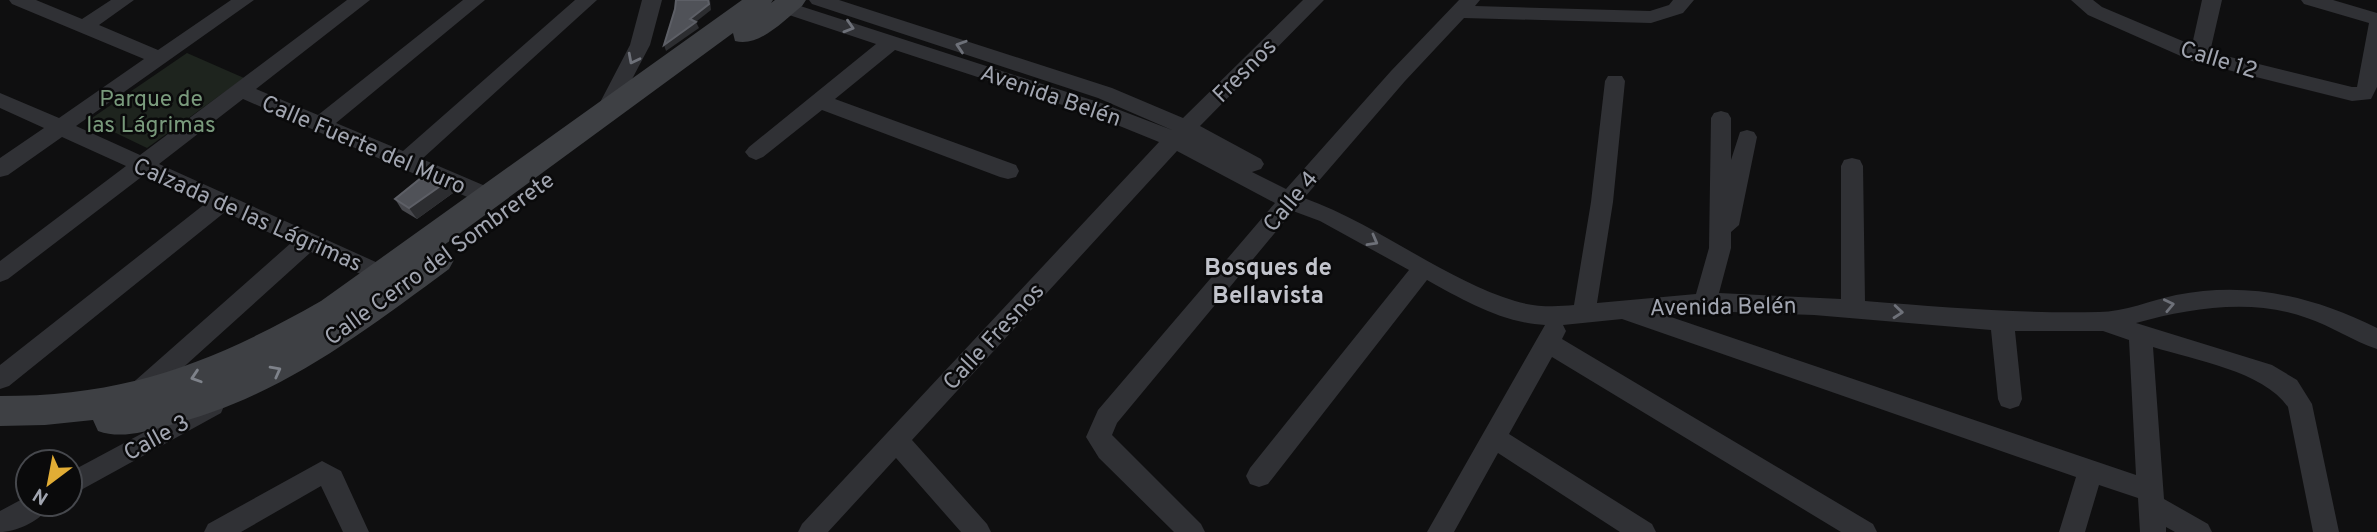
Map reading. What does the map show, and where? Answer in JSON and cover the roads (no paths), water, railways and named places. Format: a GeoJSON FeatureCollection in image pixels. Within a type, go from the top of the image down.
{"type":"FeatureCollection","features":[{"type":"Feature","properties":{"kind":"street"},"geometry":{"type":"LineString","coordinates":[[19,0],[160,58]]}},
{"type":"Feature","properties":{"kind":"street"},"geometry":{"type":"LineString","coordinates":[[83,27],[124,0]]}},
{"type":"Feature","properties":{"kind":"street"},"geometry":{"type":"LineString","coordinates":[[0,169],[244,0]]}},
{"type":"Feature","properties":{"kind":"street"},"geometry":{"type":"LineString","coordinates":[[0,273],[360,0]]}},
{"type":"Feature","properties":{"kind":"street"},"geometry":{"type":"LineString","coordinates":[[320,125],[475,0]]}},
{"type":"Feature","properties":{"kind":"street"},"geometry":{"type":"LineString","coordinates":[[405,162],[587,0]]}},
{"type":"Feature","properties":{"kind":"street"},"geometry":{"type":"LineString","coordinates":[[604,114],[640,45],[652,0]]}},
{"type":"Feature","properties":{"kind":"street","name":"Avenida Belén"},"geometry":{"type":"LineString","coordinates":[[819,0],[1105,93],[1295,195],[1423,268],[1512,310],[1535,315],[1573,315],[1705,302],[1853,309],[2002,321],[2103,322],[2263,372],[2288,387],[2300,404],[2326,532]]}},
{"type":"Feature","properties":{"kind":"street","name":"Fresnos"},"geometry":{"type":"LineString","coordinates":[[1180,134],[1314,0]]}},
{"type":"Feature","properties":{"kind":"street"},"geometry":{"type":"LineString","coordinates":[[1465,6],[1651,17],[1676,9],[1684,0]]}},
{"type":"Feature","properties":{"kind":"street"},"geometry":{"type":"LineString","coordinates":[[2199,56],[2212,0]]}},
{"type":"Feature","properties":{"kind":"street"},"geometry":{"type":"LineString","coordinates":[[2311,0],[2377,19]]}},
{"type":"Feature","properties":{"kind":"street","name":"Calle 12"},"geometry":{"type":"LineString","coordinates":[[2081,1],[2095,11],[2199,56],[2352,94],[2364,94],[2377,26]]}},
{"type":"Feature","properties":{"kind":"street","name":"Calle Cerro del Sombrerete"},"geometry":{"type":"LineString","coordinates":[[0,411],[47,411],[132,398],[226,368],[277,343],[332,310],[604,114],[775,2]]}},
{"type":"Feature","properties":{"kind":"street","name":"Calle Cerro del Sombrerete"},"geometry":{"type":"LineString","coordinates":[[47,411],[78,420],[115,421],[181,410],[242,388],[299,359],[385,298],[775,2]]}},
{"type":"Feature","properties":{"kind":"street","name":"Avenida Belén"},"geometry":{"type":"LineString","coordinates":[[775,2],[1180,134]]}},
{"type":"Feature","properties":{"kind":"street","name":"Calle 4"},"geometry":{"type":"LineString","coordinates":[[1192,532],[1108,450],[1099,437],[1107,417],[1398,76],[1465,6]]}},
{"type":"Feature","properties":{"kind":"street"},"geometry":{"type":"LineString","coordinates":[[756,152],[893,41]]}},
{"type":"Feature","properties":{"kind":"street"},"geometry":{"type":"LineString","coordinates":[[1440,532],[1548,343],[1573,315],[1602,202],[1615,81]]}},
{"type":"Feature","properties":{"kind":"street","name":"Calle Fuerte del Muro"},"geometry":{"type":"LineString","coordinates":[[240,90],[488,197]]}},
{"type":"Feature","properties":{"kind":"street","name":"Calzada de las Lágrimas"},"geometry":{"type":"LineString","coordinates":[[0,100],[381,274]]}},
{"type":"Feature","properties":{"kind":"street"},"geometry":{"type":"LineString","coordinates":[[819,102],[1008,171]]}},
{"type":"Feature","properties":{"kind":"street"},"geometry":{"type":"LineString","coordinates":[[1720,248],[1721,118]]}},
{"type":"Feature","properties":{"kind":"street","name":"Calle Fresnos"},"geometry":{"type":"LineString","coordinates":[[811,532],[1180,134]]}},
{"type":"Feature","properties":{"kind":"street"},"geometry":{"type":"LineString","coordinates":[[1705,302],[1735,202],[1747,137]]}},
{"type":"Feature","properties":{"kind":"street"},"geometry":{"type":"LineString","coordinates":[[1852,166],[1853,309]]}},
{"type":"Feature","properties":{"kind":"street"},"geometry":{"type":"LineString","coordinates":[[0,379],[221,203]]}},
{"type":"Feature","properties":{"kind":"street"},"geometry":{"type":"LineString","coordinates":[[132,398],[308,242]]}},
{"type":"Feature","properties":{"kind":"street"},"geometry":{"type":"LineString","coordinates":[[1259,475],[1423,268]]}},
{"type":"Feature","properties":{"kind":"street"},"geometry":{"type":"LineString","coordinates":[[2103,322],[2168,304],[2217,296],[2250,296],[2291,303],[2328,315],[2377,339]]}},
{"type":"Feature","properties":{"kind":"street"},"geometry":{"type":"LineString","coordinates":[[1619,309],[2091,470],[2151,498],[2199,532]]}},
{"type":"Feature","properties":{"kind":"street"},"geometry":{"type":"LineString","coordinates":[[2002,321],[2010,399]]}},
{"type":"Feature","properties":{"kind":"street"},"geometry":{"type":"LineString","coordinates":[[2140,332],[2153,532]]}},
{"type":"Feature","properties":{"kind":"street"},"geometry":{"type":"LineString","coordinates":[[1548,343],[1864,532]]}},
{"type":"Feature","properties":{"kind":"street","name":"Calle 3"},"geometry":{"type":"LineString","coordinates":[[84,477],[242,388]]}},
{"type":"Feature","properties":{"kind":"street"},"geometry":{"type":"LineString","coordinates":[[1493,437],[1643,532]]}},
{"type":"Feature","properties":{"kind":"street"},"geometry":{"type":"LineString","coordinates":[[897,441],[978,532]]}},
{"type":"Feature","properties":{"kind":"street"},"geometry":{"type":"LineString","coordinates":[[2071,532],[2091,470]]}},
{"type":"Feature","properties":{"kind":"street"},"geometry":{"type":"LineString","coordinates":[[217,532],[322,472],[332,479],[356,532]]}},
{"type":"Feature","properties":{"kind":"district","name":"Bosques de Bellavista"},"geometry":{"type":"Point","coordinates":[1268,281]}},
{"type":"Feature","properties":{"kind":"park label","name":"Parque de las Lágrimas"},"geometry":{"type":"Point","coordinates":[151,111]}}]}
